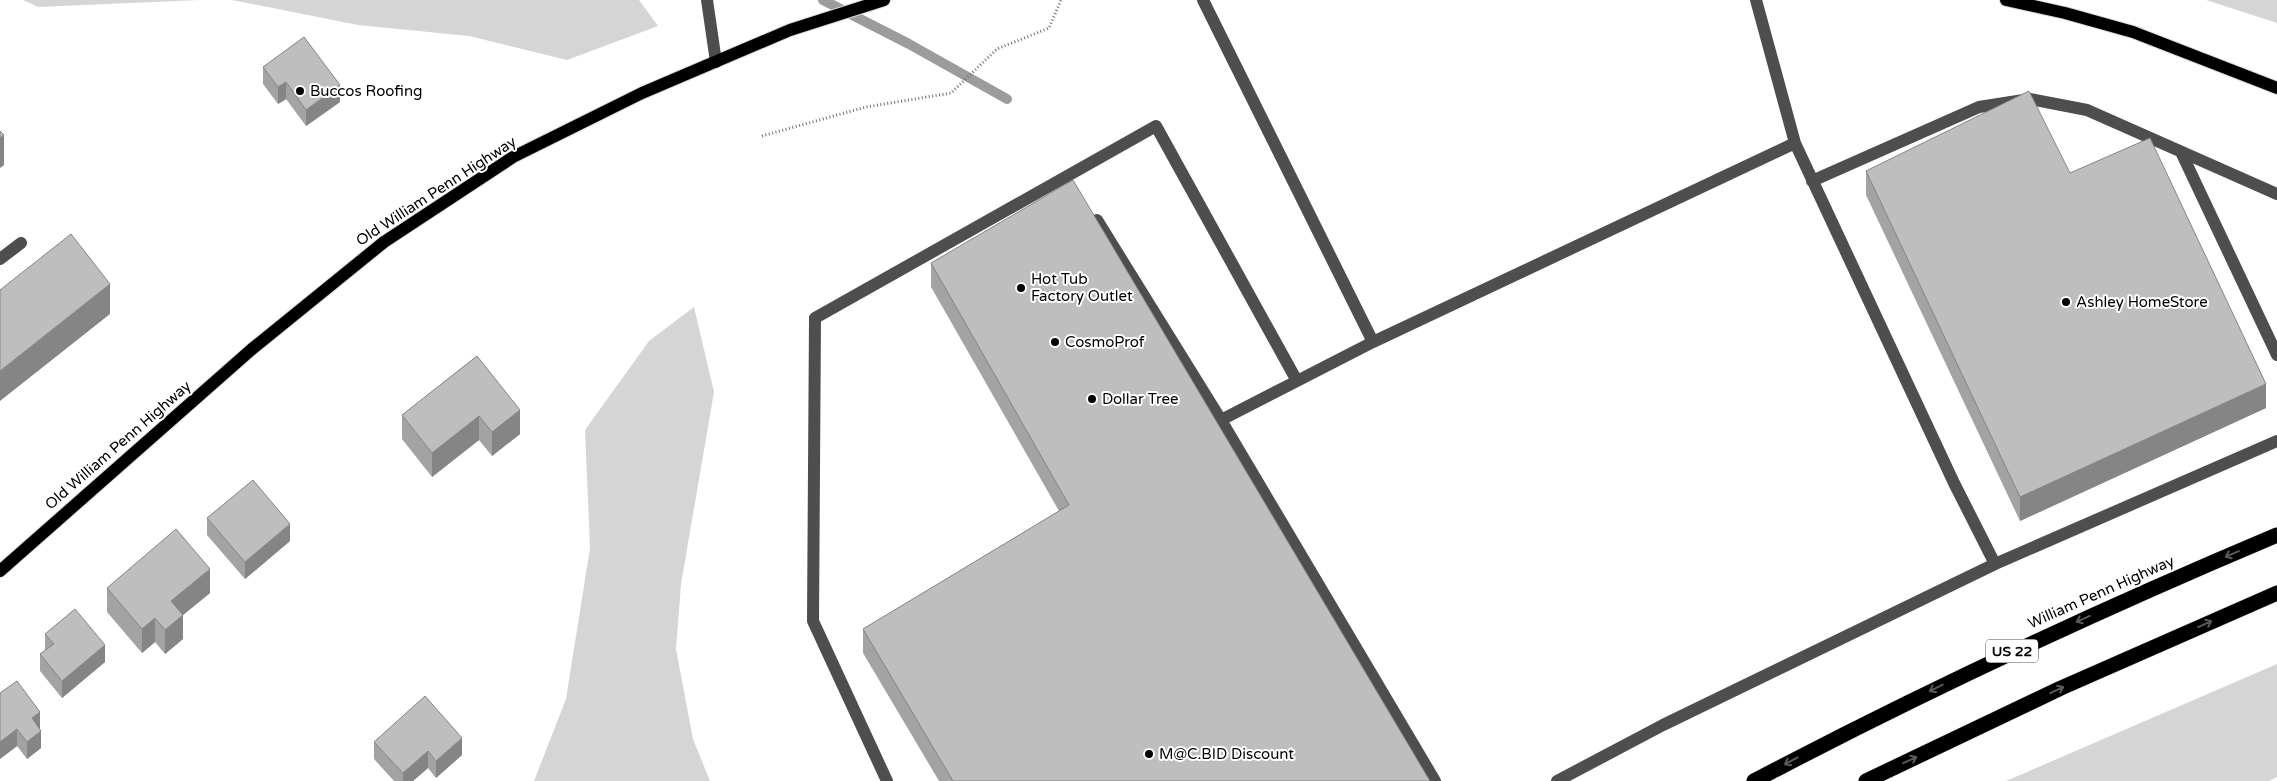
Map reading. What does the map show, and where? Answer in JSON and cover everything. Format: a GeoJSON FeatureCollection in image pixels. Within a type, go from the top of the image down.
{"type":"FeatureCollection","features":[{"type":"Feature","properties":{"kind":"highway","name":"William Penn Highway"},"geometry":{"type":"LineString","coordinates":[[1754,781],[1933,689],[2025,645],[2277,534]]}},
{"type":"Feature","properties":{"kind":"highway"},"geometry":{"type":"LineString","coordinates":[[1866,781],[2061,688],[2277,593]]}},
{"type":"Feature","properties":{"kind":"main road","name":"Old William Penn Highway"},"geometry":{"type":"LineString","coordinates":[[0,571],[252,349],[384,242],[513,157],[642,93],[790,30],[884,0]]}},
{"type":"Feature","properties":{"kind":"main road"},"geometry":{"type":"LineString","coordinates":[[2006,0],[2065,13],[2133,32],[2277,88]]}},
{"type":"Feature","properties":{"kind":"street"},"geometry":{"type":"LineString","coordinates":[[707,0],[716,62]]}},
{"type":"Feature","properties":{"kind":"street"},"geometry":{"type":"LineString","coordinates":[[1204,0],[1373,342]]}},
{"type":"Feature","properties":{"kind":"street"},"geometry":{"type":"LineString","coordinates":[[1756,0],[1795,143],[1954,483],[1995,564]]}},
{"type":"Feature","properties":{"kind":"street"},"geometry":{"type":"LineString","coordinates":[[1812,180],[1979,107],[2030,99],[2087,110],[2277,194]]}},
{"type":"Feature","properties":{"kind":"street"},"geometry":{"type":"LineString","coordinates":[[887,781],[813,622],[815,318],[1072,179],[1156,126],[1297,381]]}},
{"type":"Feature","properties":{"kind":"street"},"geometry":{"type":"LineString","coordinates":[[1220,420],[1373,342],[1795,143]]}},
{"type":"Feature","properties":{"kind":"street"},"geometry":{"type":"LineString","coordinates":[[2181,152],[2277,356]]}},
{"type":"Feature","properties":{"kind":"street"},"geometry":{"type":"LineString","coordinates":[[1090,209],[1220,420],[1435,781]]}},
{"type":"Feature","properties":{"kind":"street"},"geometry":{"type":"LineString","coordinates":[[0,259],[21,243]]}},
{"type":"Feature","properties":{"kind":"street"},"geometry":{"type":"LineString","coordinates":[[1557,781],[1663,725],[1995,564],[2277,441]]}},
{"type":"Feature","properties":{"kind":"path"},"geometry":{"type":"LineString","coordinates":[[762,136],[866,107],[951,93],[997,49],[1049,28],[1061,0]]}},
{"type":"Feature","properties":{"kind":"shaded area"},"geometry":{"type":"Polygon","coordinates":[[[23,0],[199,0],[38,7],[23,0]]]}},
{"type":"Feature","properties":{"kind":"shaded area"},"geometry":{"type":"Polygon","coordinates":[[[232,0],[639,0],[658,26],[567,60],[469,36],[358,25],[232,0]]]}},
{"type":"Feature","properties":{"kind":"shaded area"},"geometry":{"type":"Polygon","coordinates":[[[2206,0],[2277,0],[2277,23],[2206,0]]]}},
{"type":"Feature","properties":{"kind":"shaded area"},"geometry":{"type":"Polygon","coordinates":[[[694,307],[714,392],[681,584],[676,649],[693,739],[710,781],[534,781],[566,699],[590,548],[585,430],[649,341],[694,307]]]}},
{"type":"Feature","properties":{"kind":"shaded area"},"geometry":{"type":"Polygon","coordinates":[[[2277,664],[2277,777],[2269,781],[2006,781],[2277,664]]]}},
{"type":"Feature","properties":{"kind":"building"},"geometry":{"type":"Polygon","coordinates":[[[304,37],[340,85],[306,110],[286,82],[278,87],[263,67],[304,37]]]}},
{"type":"Feature","properties":{"kind":"building","name":"Ashley HomeStore"},"geometry":{"type":"Polygon","coordinates":[[[2029,91],[2070,173],[2150,138],[2266,384],[2020,497],[1866,171],[2029,91]]]}},
{"type":"Feature","properties":{"kind":"building"},"geometry":{"type":"Polygon","coordinates":[[[1073,180],[1430,781],[953,781],[863,629],[1069,505],[931,263],[1073,180]]]}},
{"type":"Feature","properties":{"kind":"building"},"geometry":{"type":"Polygon","coordinates":[[[71,234],[110,284],[0,371],[0,290],[71,234]]]}},
{"type":"Feature","properties":{"kind":"building"},"geometry":{"type":"Polygon","coordinates":[[[477,356],[520,410],[492,432],[479,416],[432,453],[402,415],[477,356]]]}},
{"type":"Feature","properties":{"kind":"building"},"geometry":{"type":"Polygon","coordinates":[[[253,480],[290,524],[245,562],[207,518],[253,480]]]}},
{"type":"Feature","properties":{"kind":"building"},"geometry":{"type":"Polygon","coordinates":[[[176,529],[210,569],[171,601],[183,615],[165,630],[155,618],[142,629],[107,588],[176,529]]]}},
{"type":"Feature","properties":{"kind":"building"},"geometry":{"type":"Polygon","coordinates":[[[75,609],[105,645],[62,681],[40,654],[54,644],[45,634],[75,609]]]}},
{"type":"Feature","properties":{"kind":"building"},"geometry":{"type":"Polygon","coordinates":[[[17,681],[40,712],[32,718],[41,731],[27,742],[17,729],[0,742],[0,693],[17,681]]]}},
{"type":"Feature","properties":{"kind":"building"},"geometry":{"type":"Polygon","coordinates":[[[425,696],[462,738],[436,761],[428,751],[403,773],[374,742],[425,696]]]}},
{"type":"Feature","properties":{"kind":"waterway"},"geometry":{"type":"LineString","coordinates":[[823,0],[909,44],[1007,99]]}},
{"type":"Feature","properties":{"kind":"place","name":"Buccos Roofing"},"geometry":{"type":"Point","coordinates":[300,91]}},
{"type":"Feature","properties":{"kind":"place","name":"Hot Tub Factory Outlet"},"geometry":{"type":"Point","coordinates":[1021,288]}},
{"type":"Feature","properties":{"kind":"place","name":"Ashley HomeStore"},"geometry":{"type":"Point","coordinates":[2066,302]}},
{"type":"Feature","properties":{"kind":"place","name":"CosmoProf"},"geometry":{"type":"Point","coordinates":[1055,342]}},
{"type":"Feature","properties":{"kind":"place","name":"Dollar Tree"},"geometry":{"type":"Point","coordinates":[1092,399]}},
{"type":"Feature","properties":{"kind":"place","name":"M@C.BID Discount"},"geometry":{"type":"Point","coordinates":[1149,754]}}]}
